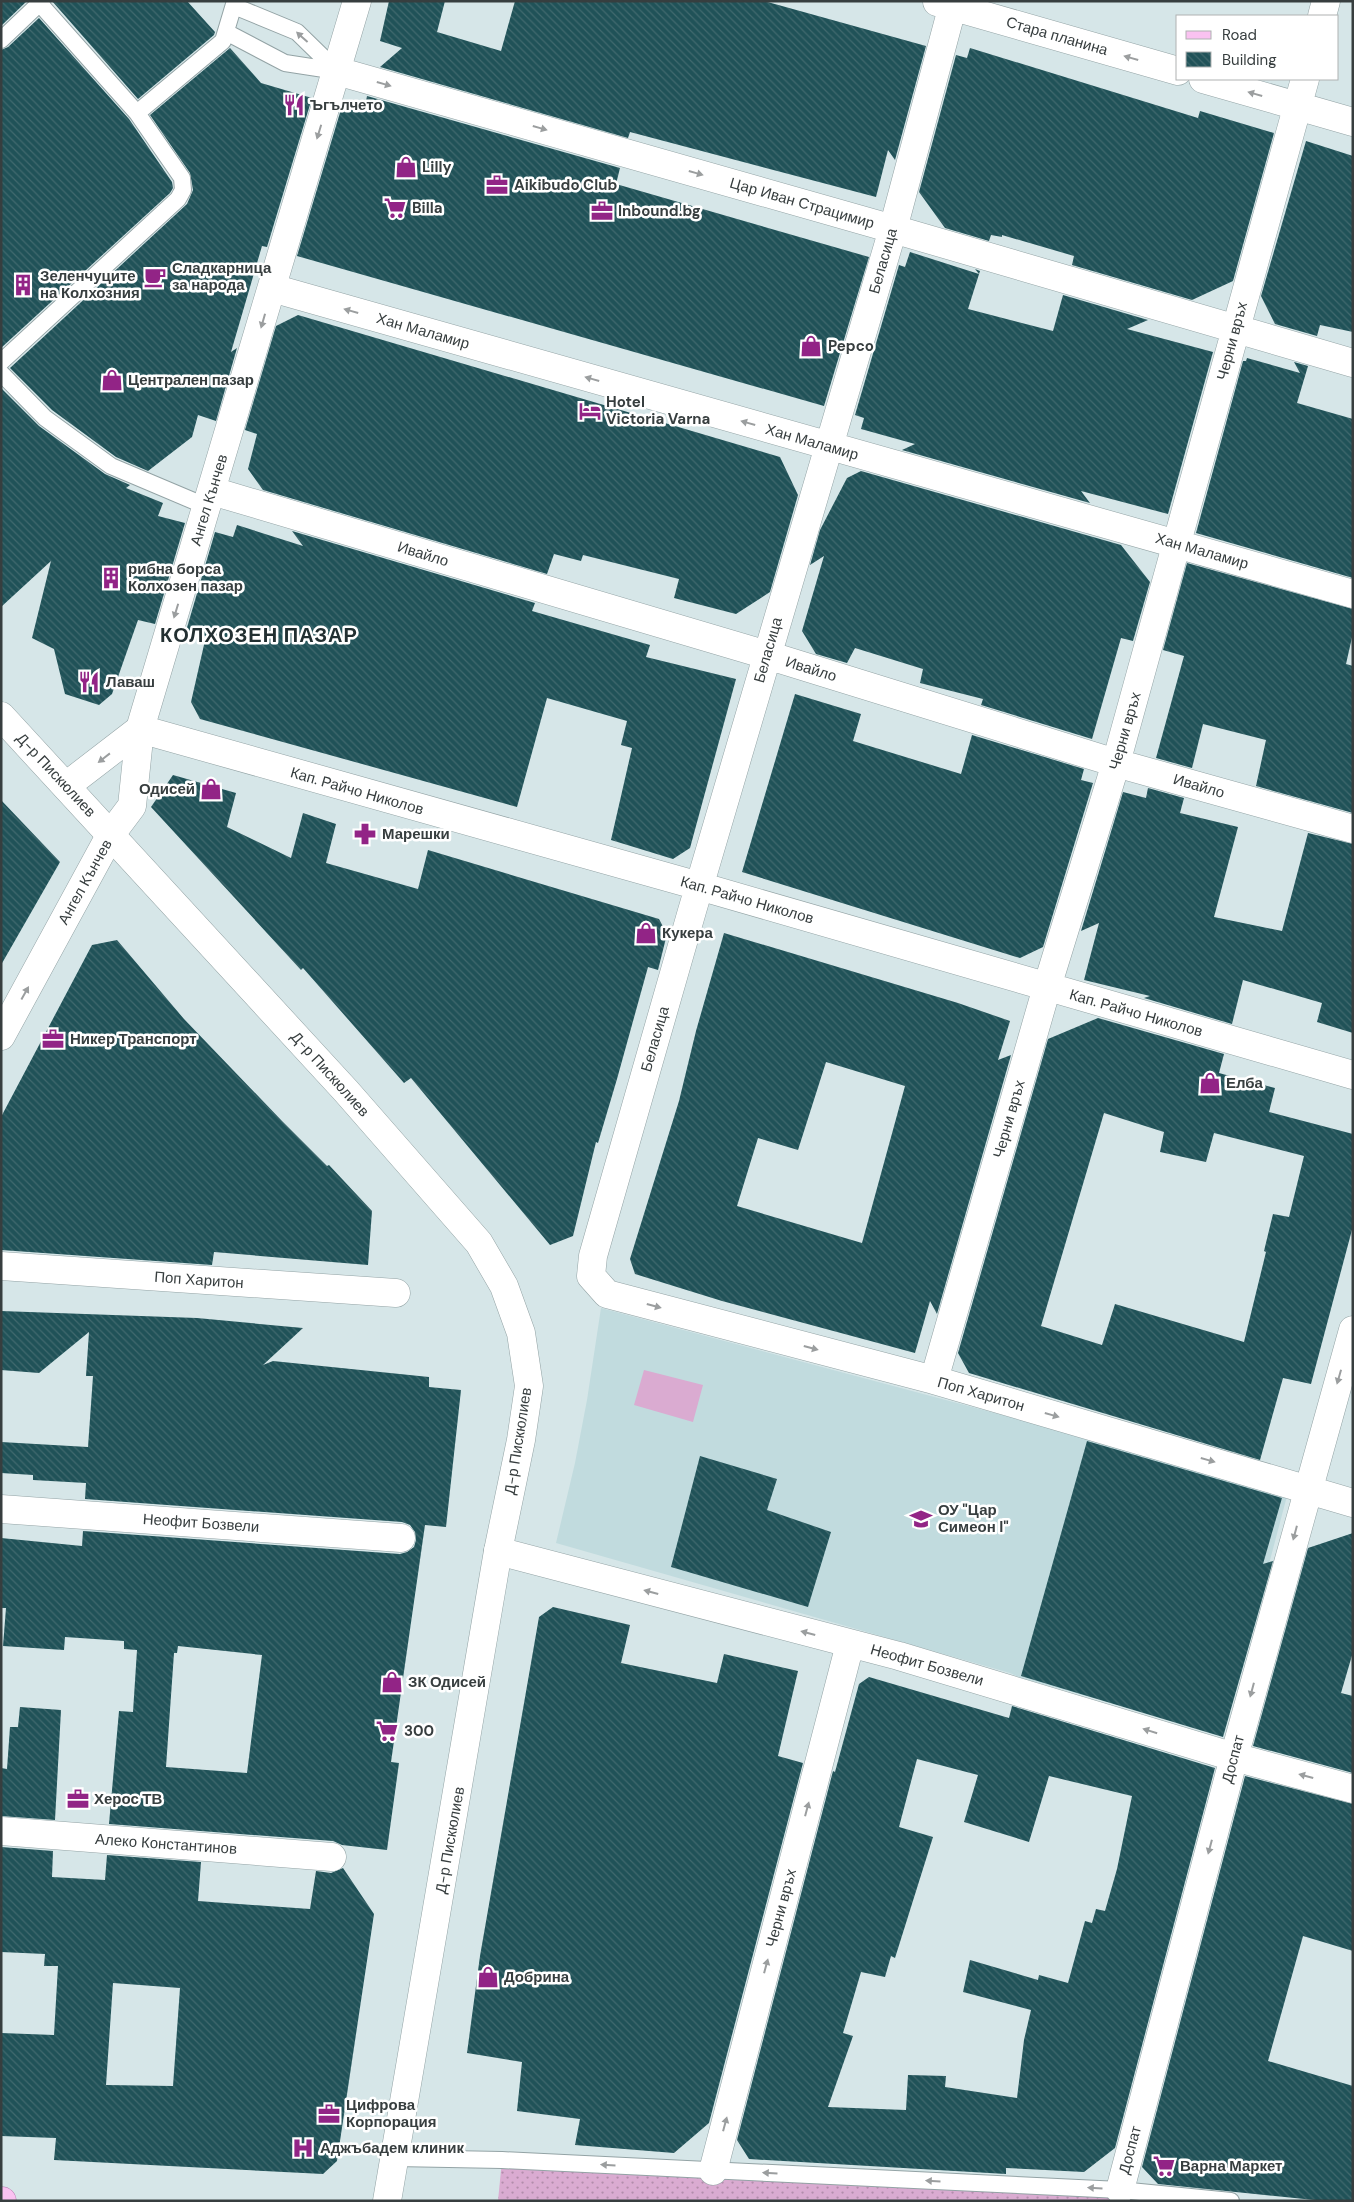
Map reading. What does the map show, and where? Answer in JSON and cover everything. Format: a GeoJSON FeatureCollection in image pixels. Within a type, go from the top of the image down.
{"type":"FeatureCollection","features":[{"type":"Feature","properties":{"kind":"street","name":"Ангел Кънчев"},"geometry":{"type":"LineString","coordinates":[[1,1036],[111,834],[132,806],[140,729],[357,1]]}},
{"type":"Feature","properties":{"kind":"street"},"geometry":{"type":"LineString","coordinates":[[1322,15],[1326,1]]}},
{"type":"Feature","properties":{"kind":"street","name":"Стара планина"},"geometry":{"type":"LineString","coordinates":[[948,3],[1176,71]]}},
{"type":"Feature","properties":{"kind":"street","name":"Беласица"},"geometry":{"type":"LineString","coordinates":[[607,1294],[591,1276],[592,1256],[892,229],[948,3]]}},
{"type":"Feature","properties":{"kind":"street","name":"Цар Иван Страцимир"},"geometry":{"type":"LineString","coordinates":[[337,71],[1353,363]]}},
{"type":"Feature","properties":{"kind":"street"},"geometry":{"type":"LineString","coordinates":[[1206,80],[1353,122]]}},
{"type":"Feature","properties":{"kind":"street","name":"Черни връх"},"geometry":{"type":"LineString","coordinates":[[934,1380],[1047,987],[1116,763],[1305,80]]}},
{"type":"Feature","properties":{"kind":"street","name":"Хан Маламир"},"geometry":{"type":"LineString","coordinates":[[272,288],[1353,594]]}},
{"type":"Feature","properties":{"kind":"street","name":"Ивайло"},"geometry":{"type":"LineString","coordinates":[[210,499],[767,655],[1116,763],[1353,829]]}},
{"type":"Feature","properties":{"kind":"street","name":"Д-р Пискюлиев"},"geometry":{"type":"LineString","coordinates":[[1,716],[111,834],[432,1188],[479,1243],[504,1286],[521,1333],[529,1386],[521,1440],[498,1551],[387,2201]]}},
{"type":"Feature","properties":{"kind":"street"},"geometry":{"type":"LineString","coordinates":[[66,786],[140,729]]}},
{"type":"Feature","properties":{"kind":"street","name":"Кап. Райчо Николов"},"geometry":{"type":"LineString","coordinates":[[140,729],[699,886],[1353,1075]]}},
{"type":"Feature","properties":{"kind":"street","name":"Поп Харитон"},"geometry":{"type":"LineString","coordinates":[[1,1266],[396,1293]]}},
{"type":"Feature","properties":{"kind":"street","name":"Поп Харитон"},"geometry":{"type":"LineString","coordinates":[[607,1294],[934,1380],[1353,1504]]}},
{"type":"Feature","properties":{"kind":"street","name":"Доспат"},"geometry":{"type":"LineString","coordinates":[[1120,2190],[1234,1757],[1307,1489],[1353,1330]]}},
{"type":"Feature","properties":{"kind":"street","name":"Неофит Бозвели"},"geometry":{"type":"LineString","coordinates":[[1,1508],[401,1538]]}},
{"type":"Feature","properties":{"kind":"street","name":"Неофит Бозвели"},"geometry":{"type":"LineString","coordinates":[[498,1551],[899,1656],[1234,1757],[1353,1789]]}},
{"type":"Feature","properties":{"kind":"street","name":"Черни връх"},"geometry":{"type":"LineString","coordinates":[[713,2171],[850,1644]]}},
{"type":"Feature","properties":{"kind":"street","name":"Алеко Константинов"},"geometry":{"type":"LineString","coordinates":[[1,1831],[332,1857]]}},
{"type":"Feature","properties":{"kind":"lane"},"geometry":{"type":"LineString","coordinates":[[1,40],[41,2],[137,113],[182,178],[183,190],[178,199],[1,362]]}},
{"type":"Feature","properties":{"kind":"lane"},"geometry":{"type":"LineString","coordinates":[[137,113],[224,41],[234,4],[297,32],[337,71]]}},
{"type":"Feature","properties":{"kind":"lane"},"geometry":{"type":"LineString","coordinates":[[226,32],[285,63],[337,71]]}},
{"type":"Feature","properties":{"kind":"lane"},"geometry":{"type":"LineString","coordinates":[[1,373],[45,418],[111,466],[210,499]]}},
{"type":"Feature","properties":{"kind":"lane"},"geometry":{"type":"LineString","coordinates":[[395,2158],[502,2160],[1120,2190],[1230,2201]]}},
{"type":"Feature","properties":{"kind":"shaded area","name":"ОУ \"Цар Симеон I\""},"geometry":{"type":"Polygon","coordinates":[[[601,1308],[1088,1438],[1287,1496],[1224,1734],[1021,1678],[1010,1673],[556,1543],[575,1463],[601,1308]]]}},
{"type":"Feature","properties":{"kind":"shaded area"},"geometry":{"type":"Polygon","coordinates":[[[644,1370],[703,1385],[693,1422],[634,1405],[644,1370]]]}},
{"type":"Feature","properties":{"kind":"shaded area"},"geometry":{"type":"Polygon","coordinates":[[[502,2160],[1231,2201],[498,2201],[502,2160]]]}},
{"type":"Feature","properties":{"kind":"building"},"geometry":{"type":"Polygon","coordinates":[[[1,1],[27,1],[1,26],[1,1]]]}},
{"type":"Feature","properties":{"kind":"building"},"geometry":{"type":"Polygon","coordinates":[[[52,1],[187,1],[215,32],[214,35],[138,99],[52,1]]]}},
{"type":"Feature","properties":{"kind":"building"},"geometry":{"type":"Polygon","coordinates":[[[389,1],[445,1],[437,32],[501,51],[515,1],[764,1],[926,46],[895,160],[888,150],[876,197],[630,132],[628,138],[380,67],[402,48],[380,41],[389,1]]]}},
{"type":"Feature","properties":{"kind":"building"},"geometry":{"type":"Polygon","coordinates":[[[39,18],[129,119],[172,182],[173,188],[170,193],[1,348],[1,50],[8,47],[39,18]]]}},
{"type":"Feature","properties":{"kind":"building"},"geometry":{"type":"Polygon","coordinates":[[[230,48],[261,83],[312,98],[267,247],[262,246],[231,352],[237,348],[216,421],[198,415],[192,437],[148,471],[116,457],[52,410],[10,368],[187,204],[193,190],[190,173],[150,115],[230,48]]]}},
{"type":"Feature","properties":{"kind":"building"},"geometry":{"type":"Polygon","coordinates":[[[970,48],[1198,118],[1200,111],[1274,133],[1233,281],[1192,300],[1072,265],[1074,256],[1002,235],[1002,237],[991,235],[989,241],[945,228],[919,192],[956,55],[967,58],[970,48]]]}},
{"type":"Feature","properties":{"kind":"building"},"geometry":{"type":"Polygon","coordinates":[[[367,96],[620,168],[616,184],[869,257],[824,406],[297,256],[342,106],[364,112],[367,96]]]}},
{"type":"Feature","properties":{"kind":"building"},"geometry":{"type":"Polygon","coordinates":[[[1306,141],[1353,156],[1353,332],[1320,325],[1317,336],[1275,324],[1261,296],[1306,141]]]}},
{"type":"Feature","properties":{"kind":"building"},"geometry":{"type":"Polygon","coordinates":[[[910,252],[979,274],[975,269],[980,271],[968,309],[1053,331],[1063,295],[1148,320],[1127,329],[1213,352],[1168,514],[1081,491],[1090,503],[902,450],[915,444],[861,429],[864,418],[855,415],[899,265],[905,267],[910,252]]]}},
{"type":"Feature","properties":{"kind":"building"},"geometry":{"type":"Polygon","coordinates":[[[298,315],[780,457],[798,495],[770,592],[736,614],[674,598],[679,579],[583,555],[581,561],[554,554],[547,574],[263,490],[248,469],[257,434],[245,430],[276,326],[298,315]]]}},
{"type":"Feature","properties":{"kind":"building"},"geometry":{"type":"Polygon","coordinates":[[[1247,358],[1300,373],[1294,362],[1308,366],[1297,403],[1353,419],[1353,578],[1196,533],[1243,361],[1246,361],[1247,358]]]}},
{"type":"Feature","properties":{"kind":"building"},"geometry":{"type":"Polygon","coordinates":[[[1,388],[39,426],[105,474],[130,485],[126,488],[163,503],[158,516],[185,523],[155,624],[138,620],[112,694],[99,705],[65,694],[54,649],[32,638],[51,561],[1,607],[1,388]]]}},
{"type":"Feature","properties":{"kind":"building"},"geometry":{"type":"Polygon","coordinates":[[[861,471],[1121,545],[1150,582],[1133,641],[1121,638],[1092,739],[981,705],[983,699],[920,683],[923,669],[855,648],[847,663],[816,654],[802,631],[824,556],[810,565],[820,530],[847,478],[861,471]]]}},
{"type":"Feature","properties":{"kind":"building"},"geometry":{"type":"Polygon","coordinates":[[[237,525],[303,546],[292,531],[535,603],[532,611],[650,645],[646,657],[736,679],[690,848],[673,859],[611,840],[632,748],[621,745],[627,721],[547,698],[517,807],[200,719],[191,702],[206,636],[186,631],[215,532],[233,537],[237,525]]]}},
{"type":"Feature","properties":{"kind":"building"},"geometry":{"type":"Polygon","coordinates":[[[1187,563],[1353,609],[1353,633],[1346,664],[1353,666],[1353,813],[1256,786],[1266,740],[1203,724],[1192,768],[1156,758],[1184,656],[1163,650],[1187,563]]]}},
{"type":"Feature","properties":{"kind":"building"},"geometry":{"type":"Polygon","coordinates":[[[795,694],[861,714],[853,741],[961,774],[972,735],[1084,769],[1081,780],[1093,783],[1043,947],[1020,958],[742,872],[795,694]]]}},
{"type":"Feature","properties":{"kind":"building"},"geometry":{"type":"Polygon","coordinates":[[[173,775],[236,793],[227,827],[291,858],[303,813],[336,824],[326,863],[418,889],[428,850],[659,919],[667,934],[658,970],[648,967],[598,1143],[596,1142],[573,1236],[550,1245],[411,1078],[404,1083],[303,968],[301,970],[151,807],[173,775]]]}},
{"type":"Feature","properties":{"kind":"building"},"geometry":{"type":"Polygon","coordinates":[[[1148,788],[1184,798],[1180,813],[1238,827],[1214,917],[1282,931],[1308,833],[1353,844],[1353,1033],[1317,1022],[1322,1003],[1243,980],[1232,1024],[1144,998],[1150,996],[1084,980],[1099,923],[1081,931],[1123,792],[1146,798],[1148,788]]]}},
{"type":"Feature","properties":{"kind":"building"},"geometry":{"type":"Polygon","coordinates":[[[1,800],[60,862],[1,965],[1,800]]]}},
{"type":"Feature","properties":{"kind":"building"},"geometry":{"type":"Polygon","coordinates":[[[724,933],[958,1003],[1010,1021],[998,1060],[1011,1055],[937,1314],[930,1301],[915,1353],[722,1301],[635,1274],[630,1259],[679,1101],[696,1031],[724,933]],[[826,1062],[798,1150],[758,1138],[737,1206],[862,1243],[905,1086],[826,1062]]]}},
{"type":"Feature","properties":{"kind":"building"},"geometry":{"type":"Polygon","coordinates":[[[117,940],[184,1019],[372,1211],[368,1265],[214,1252],[212,1265],[1,1250],[1,1117],[92,945],[117,940]]]}},
{"type":"Feature","properties":{"kind":"building"},"geometry":{"type":"Polygon","coordinates":[[[1098,1018],[1224,1054],[1219,1073],[1275,1088],[1269,1112],[1353,1134],[1353,1226],[1311,1384],[1283,1378],[1260,1460],[969,1373],[958,1353],[1048,1039],[1098,1018]],[[1104,1113],[1041,1326],[1102,1345],[1115,1304],[1244,1342],[1266,1252],[1264,1251],[1273,1214],[1289,1217],[1304,1156],[1214,1133],[1206,1162],[1160,1152],[1164,1132],[1104,1113]]]}},
{"type":"Feature","properties":{"kind":"building"},"geometry":{"type":"Polygon","coordinates":[[[1,1311],[197,1318],[303,1328],[263,1365],[273,1361],[429,1377],[429,1387],[461,1390],[446,1527],[425,1525],[391,1762],[399,1763],[387,1850],[342,1845],[333,1841],[109,1824],[119,1711],[133,1712],[137,1650],[124,1649],[124,1641],[65,1637],[64,1650],[3,1646],[6,1608],[1,1608],[1,1538],[82,1546],[83,1531],[400,1554],[414,1547],[416,1540],[415,1532],[410,1525],[402,1522],[85,1499],[86,1483],[33,1480],[33,1475],[1,1473],[1,1442],[88,1447],[93,1376],[86,1376],[89,1332],[39,1373],[1,1370],[1,1311]],[[178,1646],[177,1653],[174,1653],[166,1767],[247,1773],[262,1655],[178,1646]]]}},
{"type":"Feature","properties":{"kind":"building"},"geometry":{"type":"Polygon","coordinates":[[[1087,1441],[1282,1498],[1263,1564],[1273,1561],[1223,1737],[1021,1676],[1087,1441]]]}},
{"type":"Feature","properties":{"kind":"building"},"geometry":{"type":"Polygon","coordinates":[[[700,1456],[777,1479],[767,1510],[831,1532],[808,1607],[671,1567],[700,1456]]]}},
{"type":"Feature","properties":{"kind":"building"},"geometry":{"type":"Polygon","coordinates":[[[1353,1533],[1353,1652],[1341,1693],[1353,1696],[1353,1773],[1253,1746],[1308,1548],[1353,1533]]]}},
{"type":"Feature","properties":{"kind":"building"},"geometry":{"type":"Polygon","coordinates":[[[553,1607],[630,1625],[621,1663],[717,1683],[724,1654],[798,1671],[778,1756],[803,1763],[709,2123],[674,2153],[575,2145],[580,2119],[517,2111],[522,2062],[467,2053],[480,1956],[539,1617],[553,1607]]]}},
{"type":"Feature","properties":{"kind":"building"},"geometry":{"type":"Polygon","coordinates":[[[869,1677],[1009,1718],[1012,1706],[1215,1768],[1115,2148],[1084,2172],[1006,2168],[1006,2174],[749,2159],[737,2140],[833,1771],[835,1772],[859,1684],[869,1677]],[[917,1759],[899,1827],[933,1837],[895,1958],[891,1956],[885,1977],[861,1972],[843,2033],[853,2036],[828,2107],[906,2110],[908,2075],[946,2076],[945,2087],[1017,2098],[1024,2040],[1031,2010],[963,1992],[970,1960],[1038,1980],[1039,1975],[1068,1983],[1085,1921],[1092,1923],[1096,1909],[1105,1911],[1117,1869],[1132,1796],[1049,1776],[1029,1842],[964,1822],[978,1775],[917,1759]]]}},
{"type":"Feature","properties":{"kind":"building"},"geometry":{"type":"Polygon","coordinates":[[[20,1707],[61,1710],[55,1820],[1,1816],[1,1768],[7,1769],[10,1727],[18,1727],[20,1707]]]}},
{"type":"Feature","properties":{"kind":"building"},"geometry":{"type":"Polygon","coordinates":[[[1245,1776],[1353,1804],[1353,1951],[1303,1936],[1268,2061],[1353,2086],[1353,2201],[1324,2201],[1158,2184],[1142,2167],[1245,1776]]]}},
{"type":"Feature","properties":{"kind":"building"},"geometry":{"type":"Polygon","coordinates":[[[1,1847],[53,1851],[52,1877],[105,1880],[107,1855],[201,1862],[198,1901],[310,1909],[316,1871],[331,1873],[343,1868],[374,1914],[337,2161],[323,2174],[54,2160],[56,2138],[1,2136],[1,2033],[54,2035],[58,1966],[44,1966],[45,1954],[1,1952],[1,1847]],[[113,1983],[106,2085],[173,2086],[180,1988],[113,1983]]]}},
{"type":"Feature","properties":{"kind":"place","name":"Ъгълчето"},"geometry":{"type":"Point","coordinates":[294,105]}},
{"type":"Feature","properties":{"kind":"place","name":"Lilly"},"geometry":{"type":"Point","coordinates":[406,167]}},
{"type":"Feature","properties":{"kind":"place","name":"Aikibudo Club"},"geometry":{"type":"Point","coordinates":[497,185]}},
{"type":"Feature","properties":{"kind":"place","name":"Billa"},"geometry":{"type":"Point","coordinates":[395,208]}},
{"type":"Feature","properties":{"kind":"place","name":"Inbound.bg"},"geometry":{"type":"Point","coordinates":[602,211]}},
{"type":"Feature","properties":{"kind":"place","name":"Сладкарница за народа"},"geometry":{"type":"Point","coordinates":[155,277]}},
{"type":"Feature","properties":{"kind":"place","name":"Зеленчуците на Колхозния"},"geometry":{"type":"Point","coordinates":[23,285]}},
{"type":"Feature","properties":{"kind":"place","name":"Pepco"},"geometry":{"type":"Point","coordinates":[811,346]}},
{"type":"Feature","properties":{"kind":"place","name":"Централен пазар"},"geometry":{"type":"Point","coordinates":[112,380]}},
{"type":"Feature","properties":{"kind":"place","name":"Hotel Victoria Varna"},"geometry":{"type":"Point","coordinates":[590,411]}},
{"type":"Feature","properties":{"kind":"place","name":"рибна борса Колхозен пазар"},"geometry":{"type":"Point","coordinates":[111,578]}},
{"type":"Feature","properties":{"kind":"place","name":"Лаваш"},"geometry":{"type":"Point","coordinates":[89,682]}},
{"type":"Feature","properties":{"kind":"place","name":"Одисей"},"geometry":{"type":"Point","coordinates":[211,789]}},
{"type":"Feature","properties":{"kind":"place","name":"Марешки"},"geometry":{"type":"Point","coordinates":[365,834]}},
{"type":"Feature","properties":{"kind":"place","name":"Кукера"},"geometry":{"type":"Point","coordinates":[646,933]}},
{"type":"Feature","properties":{"kind":"place","name":"Никер Транспорт"},"geometry":{"type":"Point","coordinates":[53,1039]}},
{"type":"Feature","properties":{"kind":"place","name":"Елба"},"geometry":{"type":"Point","coordinates":[1210,1083]}},
{"type":"Feature","properties":{"kind":"place","name":"ОУ \"Цар Симеон I\""},"geometry":{"type":"Point","coordinates":[921,1519]}},
{"type":"Feature","properties":{"kind":"place","name":"ЗК Одисей"},"geometry":{"type":"Point","coordinates":[392,1682]}},
{"type":"Feature","properties":{"kind":"place","name":"300"},"geometry":{"type":"Point","coordinates":[387,1731]}},
{"type":"Feature","properties":{"kind":"place","name":"Херос ТВ"},"geometry":{"type":"Point","coordinates":[78,1799]}},
{"type":"Feature","properties":{"kind":"place","name":"Добрина"},"geometry":{"type":"Point","coordinates":[488,1977]}},
{"type":"Feature","properties":{"kind":"place","name":"Цифрова Корпорация"},"geometry":{"type":"Point","coordinates":[329,2114]}},
{"type":"Feature","properties":{"kind":"place","name":"Аджъбадем клиник"},"geometry":{"type":"Point","coordinates":[303,2148]}},
{"type":"Feature","properties":{"kind":"place","name":"Варна Маркет"},"geometry":{"type":"Point","coordinates":[1164,2166]}},
{"type":"Feature","properties":{"kind":"district","name":"КОЛХОЗЕН ПАЗАР"},"geometry":{"type":"Point","coordinates":[259,635]}}]}
